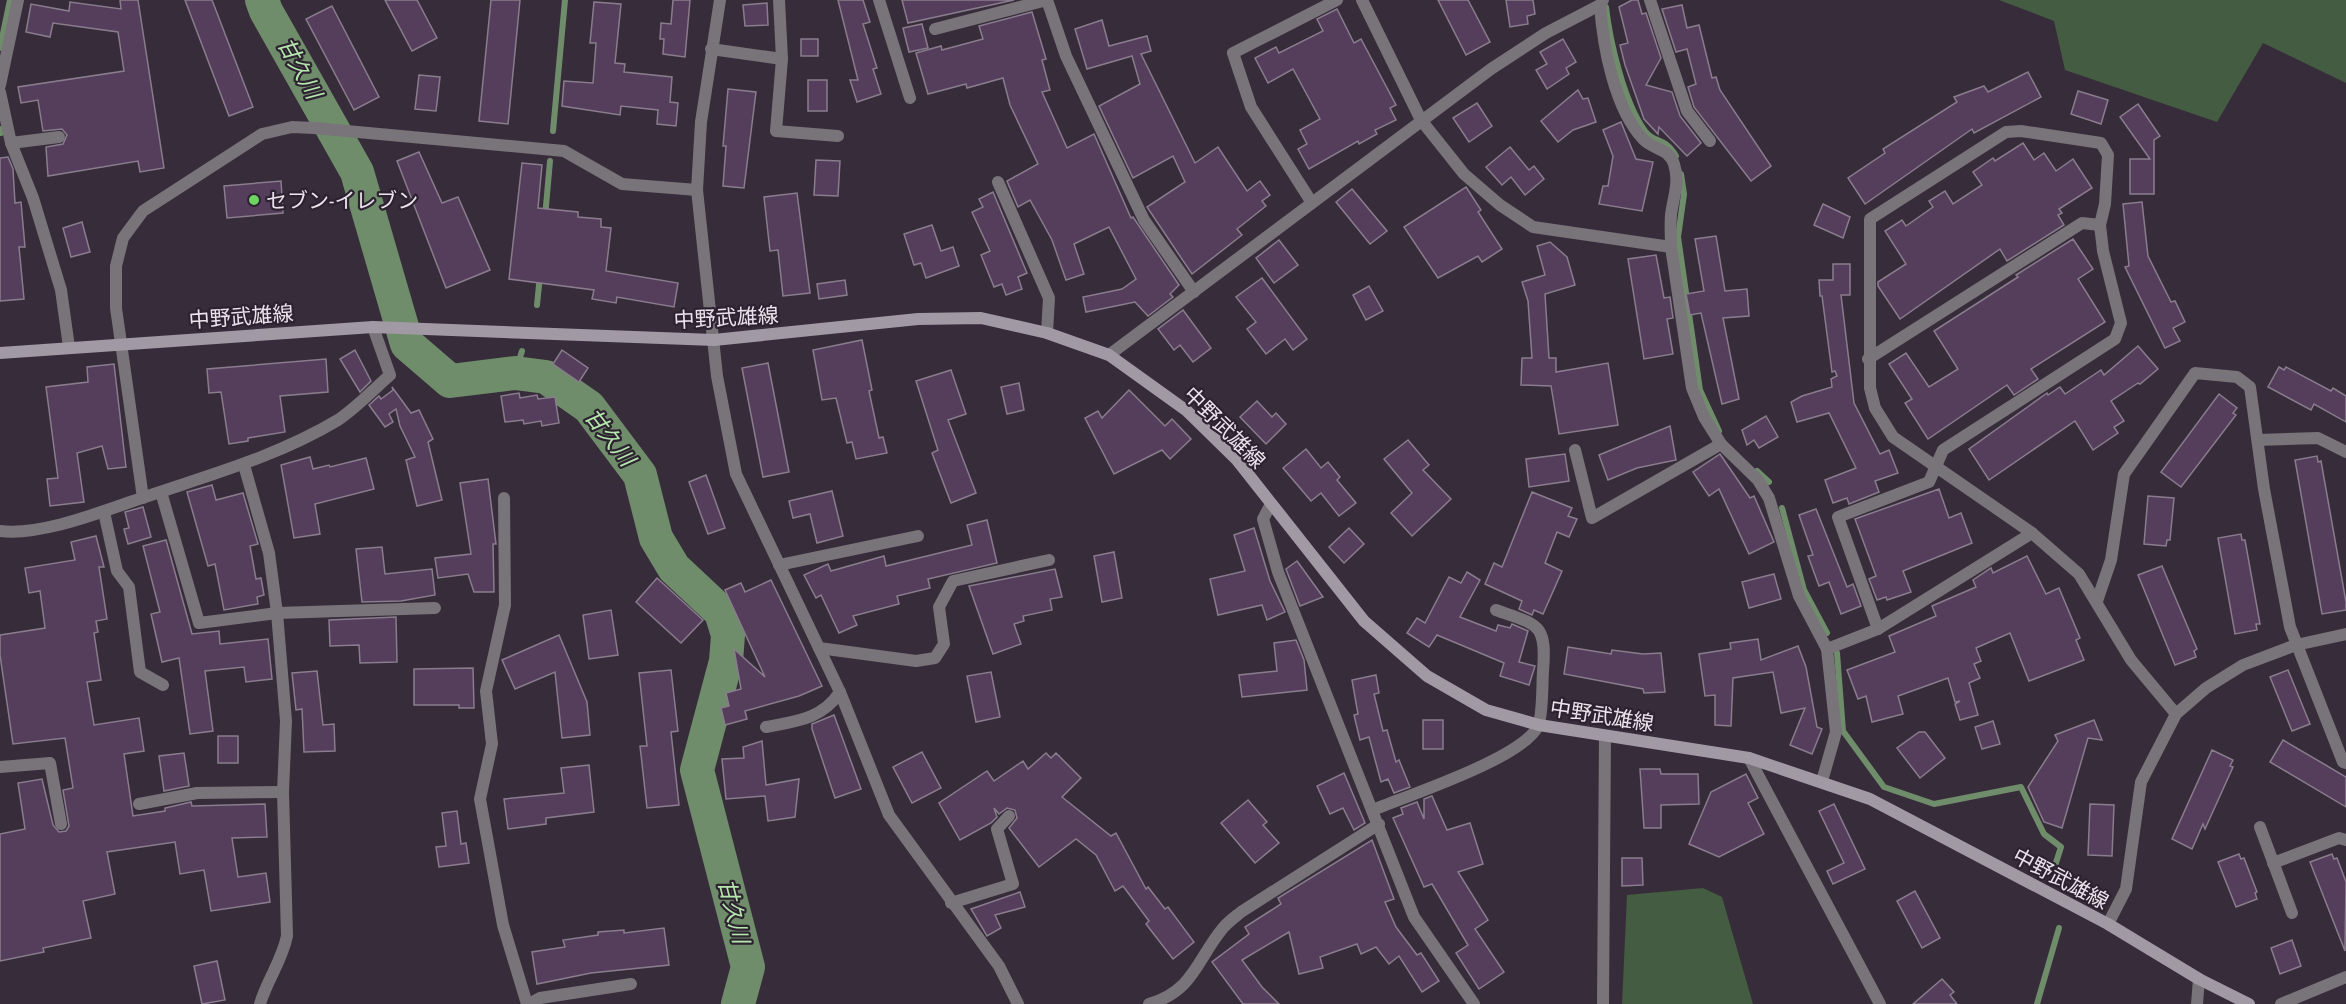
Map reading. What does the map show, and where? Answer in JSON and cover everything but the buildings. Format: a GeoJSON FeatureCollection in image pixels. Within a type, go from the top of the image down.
{"type":"FeatureCollection","features":[{"type":"Feature","properties":{"kind":"main road","name":"中野武雄線"},"geometry":{"type":"LineString","coordinates":[[0,353],[373,327],[714,340],[918,319],[981,318],[1047,333],[1109,355],[1188,411],[1237,460],[1364,621],[1427,676],[1486,710],[1539,725],[1749,758],[1870,799],[2108,924],[2199,979],[2249,1004]]}},
{"type":"Feature","properties":{"kind":"street"},"geometry":{"type":"LineString","coordinates":[[0,85],[18,0]]}},
{"type":"Feature","properties":{"kind":"street"},"geometry":{"type":"LineString","coordinates":[[720,0],[701,122],[697,190],[717,376],[736,474],[840,692],[889,815],[999,966],[1018,1004]]}},
{"type":"Feature","properties":{"kind":"street"},"geometry":{"type":"LineString","coordinates":[[779,0],[783,59],[776,131],[838,136]]}},
{"type":"Feature","properties":{"kind":"street"},"geometry":{"type":"LineString","coordinates":[[879,0],[910,98]]}},
{"type":"Feature","properties":{"kind":"street"},"geometry":{"type":"LineString","coordinates":[[935,28],[1047,0],[1066,56],[1144,219],[1194,292]]}},
{"type":"Feature","properties":{"kind":"street"},"geometry":{"type":"LineString","coordinates":[[1312,203],[1251,107],[1233,52],[1337,0]]}},
{"type":"Feature","properties":{"kind":"street"},"geometry":{"type":"LineString","coordinates":[[1362,0],[1421,120],[1464,174],[1500,205],[1533,227],[1671,247]]}},
{"type":"Feature","properties":{"kind":"street"},"geometry":{"type":"LineString","coordinates":[[1650,0],[1687,111],[1710,141]]}},
{"type":"Feature","properties":{"kind":"street"},"geometry":{"type":"LineString","coordinates":[[1109,355],[1421,120],[1546,33],[1601,2],[1603,45],[1611,73],[1634,126],[1645,141],[1667,152],[1674,164],[1677,184],[1671,216],[1671,247],[1692,388],[1704,417],[1721,444],[1758,480],[1769,498],[1799,596],[1827,649],[1836,732],[1822,781]]}},
{"type":"Feature","properties":{"kind":"street"},"geometry":{"type":"LineString","coordinates":[[711,49],[783,59]]}},
{"type":"Feature","properties":{"kind":"street"},"geometry":{"type":"LineString","coordinates":[[0,92],[11,143],[33,198],[61,290],[69,347]]}},
{"type":"Feature","properties":{"kind":"street"},"geometry":{"type":"LineString","coordinates":[[142,498],[123,343],[116,308],[116,266],[123,238],[143,211],[262,134],[292,126],[564,150],[622,184],[697,190]]}},
{"type":"Feature","properties":{"kind":"street"},"geometry":{"type":"LineString","coordinates":[[1878,629],[1838,518],[1929,482],[1937,465],[1943,450],[2115,339],[2121,323],[2103,251],[2100,225],[2105,204],[2108,155],[2101,143],[2021,131],[2006,132],[1870,219],[1868,359],[1875,408],[1893,437],[1937,465],[2032,533],[2079,574],[2131,660],[2176,714]]}},
{"type":"Feature","properties":{"kind":"street"},"geometry":{"type":"LineString","coordinates":[[11,143],[59,137]]}},
{"type":"Feature","properties":{"kind":"street"},"geometry":{"type":"LineString","coordinates":[[998,182],[1049,298],[1047,333]]}},
{"type":"Feature","properties":{"kind":"street"},"geometry":{"type":"LineString","coordinates":[[1868,359],[2082,223],[2100,225]]}},
{"type":"Feature","properties":{"kind":"street"},"geometry":{"type":"LineString","coordinates":[[0,531],[56,525],[104,512],[244,465],[295,444],[340,418],[390,375],[373,327]]}},
{"type":"Feature","properties":{"kind":"street"},"geometry":{"type":"LineString","coordinates":[[2097,601],[2111,560],[2124,474],[2195,373],[2237,377],[2250,387],[2264,489],[2296,645],[2346,763]]}},
{"type":"Feature","properties":{"kind":"street"},"geometry":{"type":"LineString","coordinates":[[2258,440],[2318,438],[2346,452]]}},
{"type":"Feature","properties":{"kind":"street"},"geometry":{"type":"LineString","coordinates":[[1575,450],[1592,518],[1721,444]]}},
{"type":"Feature","properties":{"kind":"street"},"geometry":{"type":"LineString","coordinates":[[244,465],[269,553],[277,613],[286,721],[283,792],[287,936],[282,957],[264,991],[260,1004]]}},
{"type":"Feature","properties":{"kind":"street"},"geometry":{"type":"LineString","coordinates":[[161,492],[199,623],[277,613],[435,608]]}},
{"type":"Feature","properties":{"kind":"street"},"geometry":{"type":"LineString","coordinates":[[504,498],[505,604],[486,691],[492,744],[480,800],[503,925],[528,1004],[540,998],[631,984]]}},
{"type":"Feature","properties":{"kind":"street"},"geometry":{"type":"LineString","coordinates":[[1271,504],[1263,519],[1278,572],[1374,810],[1414,917],[1474,1004]]}},
{"type":"Feature","properties":{"kind":"street"},"geometry":{"type":"LineString","coordinates":[[104,512],[117,571],[129,587],[140,672],[163,685]]}},
{"type":"Feature","properties":{"kind":"street"},"geometry":{"type":"LineString","coordinates":[[1827,649],[1878,629],[2032,533]]}},
{"type":"Feature","properties":{"kind":"street"},"geometry":{"type":"LineString","coordinates":[[779,566],[918,536]]}},
{"type":"Feature","properties":{"kind":"street"},"geometry":{"type":"LineString","coordinates":[[819,648],[916,661],[935,658],[944,644],[939,607],[953,581],[1049,560]]}},
{"type":"Feature","properties":{"kind":"street"},"geometry":{"type":"LineString","coordinates":[[1374,810],[1500,757],[1523,744],[1539,725],[1545,642],[1535,624],[1496,610]]}},
{"type":"Feature","properties":{"kind":"street"},"geometry":{"type":"LineString","coordinates":[[2108,924],[2126,889],[2141,782],[2176,714],[2206,688],[2244,665],[2296,645],[2346,634]]}},
{"type":"Feature","properties":{"kind":"street"},"geometry":{"type":"LineString","coordinates":[[766,727],[801,721],[830,707],[840,692]]}},
{"type":"Feature","properties":{"kind":"street"},"geometry":{"type":"LineString","coordinates":[[1602,1004],[1605,736]]}},
{"type":"Feature","properties":{"kind":"street"},"geometry":{"type":"LineString","coordinates":[[1749,758],[1880,1004]]}},
{"type":"Feature","properties":{"kind":"street"},"geometry":{"type":"LineString","coordinates":[[0,767],[50,763],[61,824]]}},
{"type":"Feature","properties":{"kind":"street"},"geometry":{"type":"LineString","coordinates":[[139,804],[196,793],[283,792]]}},
{"type":"Feature","properties":{"kind":"street"},"geometry":{"type":"LineString","coordinates":[[951,903],[1013,884],[997,829],[1009,816]]}},
{"type":"Feature","properties":{"kind":"street"},"geometry":{"type":"LineString","coordinates":[[1149,1004],[1163,1000],[1181,988],[1194,974],[1223,928],[1241,912],[1379,824]]}},
{"type":"Feature","properties":{"kind":"street"},"geometry":{"type":"LineString","coordinates":[[2260,827],[2292,913]]}},
{"type":"Feature","properties":{"kind":"street"},"geometry":{"type":"LineString","coordinates":[[2273,863],[2339,838],[2346,840]]}},
{"type":"Feature","properties":{"kind":"street"},"geometry":{"type":"LineString","coordinates":[[2281,1004],[2346,977]]}},
{"type":"Feature","properties":{"kind":"street"},"geometry":{"type":"LineString","coordinates":[[2197,1004],[2199,979]]}},
{"type":"Feature","properties":{"kind":"green space"},"geometry":{"type":"Polygon","coordinates":[[[1999,0],[2346,0],[2346,83],[2263,43],[2217,122],[2065,70],[2054,21],[1999,0]]]}},
{"type":"Feature","properties":{"kind":"green space"},"geometry":{"type":"Polygon","coordinates":[[[1703,888],[1722,897],[1753,1004],[1622,1004],[1627,895],[1703,888]]]}},
{"type":"Feature","properties":{"kind":"waterway"},"geometry":{"type":"LineString","coordinates":[[0,48],[10,0]]}},
{"type":"Feature","properties":{"kind":"waterway","name":"甘久川"},"geometry":{"type":"LineString","coordinates":[[262,0],[266,11],[357,172],[407,344],[450,381],[515,373],[546,377],[589,407],[640,475],[656,538],[674,568],[721,612],[728,635],[726,661],[697,770],[748,967],[738,1004]]}},
{"type":"Feature","properties":{"kind":"waterway"},"geometry":{"type":"LineString","coordinates":[[553,131],[565,0]]}},
{"type":"Feature","properties":{"kind":"waterway"},"geometry":{"type":"LineString","coordinates":[[1606,7],[1624,88],[1637,119],[1652,138],[1667,145],[1676,156]]}},
{"type":"Feature","properties":{"kind":"waterway"},"geometry":{"type":"LineString","coordinates":[[0,129],[1,133]]}},
{"type":"Feature","properties":{"kind":"waterway"},"geometry":{"type":"LineString","coordinates":[[545,217],[550,161]]}},
{"type":"Feature","properties":{"kind":"waterway"},"geometry":{"type":"LineString","coordinates":[[1681,174],[1684,194],[1678,237],[1700,390],[1719,431]]}},
{"type":"Feature","properties":{"kind":"waterway"},"geometry":{"type":"LineString","coordinates":[[537,305],[540,275]]}},
{"type":"Feature","properties":{"kind":"waterway"},"geometry":{"type":"LineString","coordinates":[[515,373],[522,351]]}},
{"type":"Feature","properties":{"kind":"waterway"},"geometry":{"type":"LineString","coordinates":[[1757,471],[1769,482]]}},
{"type":"Feature","properties":{"kind":"waterway"},"geometry":{"type":"LineString","coordinates":[[1782,508],[1804,590],[1827,633]]}},
{"type":"Feature","properties":{"kind":"waterway"},"geometry":{"type":"LineString","coordinates":[[1837,653],[1843,731],[1884,787],[1934,804],[2021,787],[2044,834],[2061,847],[2054,869]]}},
{"type":"Feature","properties":{"kind":"waterway"},"geometry":{"type":"LineString","coordinates":[[2037,1004],[2059,928]]}},
{"type":"Feature","properties":{"kind":"place","name":"セブン-イレブン"},"geometry":{"type":"Point","coordinates":[254,200]}}]}
